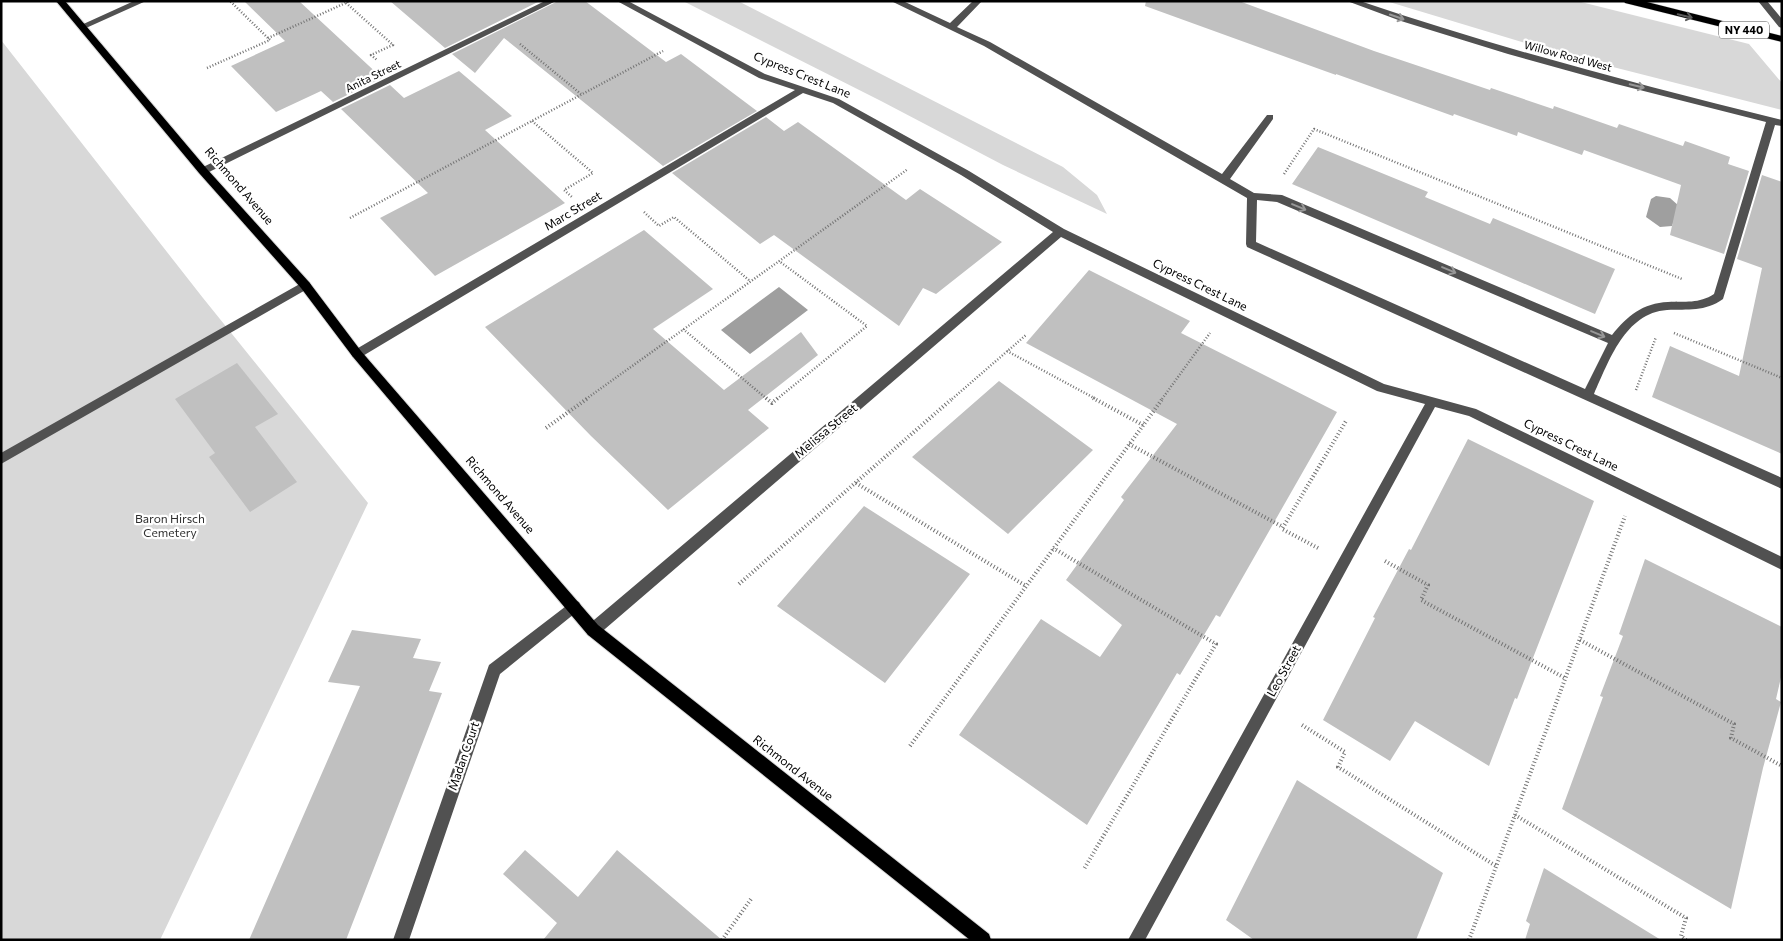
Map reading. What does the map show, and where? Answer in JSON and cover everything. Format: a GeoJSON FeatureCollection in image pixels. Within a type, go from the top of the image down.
{"type":"FeatureCollection","features":[{"type":"Feature","properties":{"kind":"highway","name":"NY 440"},"geometry":{"type":"LineString","coordinates":[[1629,1],[1782,39]]}},
{"type":"Feature","properties":{"kind":"main road","name":"Richmond Avenue"},"geometry":{"type":"LineString","coordinates":[[60,1],[83,26],[203,171],[305,285],[358,354],[574,606],[592,630],[983,940]]}},
{"type":"Feature","properties":{"kind":"street"},"geometry":{"type":"LineString","coordinates":[[83,26],[142,1]]}},
{"type":"Feature","properties":{"kind":"street","name":"Anita Street"},"geometry":{"type":"LineString","coordinates":[[203,171],[552,1]]}},
{"type":"Feature","properties":{"kind":"street","name":"Cypress Crest Lane"},"geometry":{"type":"LineString","coordinates":[[621,1],[762,76],[836,101],[965,173],[1060,232],[1381,388],[1472,412],[1782,564]]}},
{"type":"Feature","properties":{"kind":"street"},"geometry":{"type":"LineString","coordinates":[[895,1],[996,49],[1225,178],[1252,196],[1278,198],[1615,341]]}},
{"type":"Feature","properties":{"kind":"street"},"geometry":{"type":"LineString","coordinates":[[952,27],[978,1]]}},
{"type":"Feature","properties":{"kind":"street","name":"Willow Road West"},"geometry":{"type":"LineString","coordinates":[[1351,1],[1429,28],[1516,54],[1777,122]]}},
{"type":"Feature","properties":{"kind":"street"},"geometry":{"type":"LineString","coordinates":[[1762,1],[1782,25]]}},
{"type":"Feature","properties":{"kind":"street","name":"Marc Street"},"geometry":{"type":"LineString","coordinates":[[358,354],[802,90]]}},
{"type":"Feature","properties":{"kind":"street"},"geometry":{"type":"LineString","coordinates":[[1225,178],[1270,117]]}},
{"type":"Feature","properties":{"kind":"street"},"geometry":{"type":"LineString","coordinates":[[1587,397],[1620,332],[1636,316],[1645,311],[1663,306],[1698,306],[1710,303],[1719,296],[1777,122]]}},
{"type":"Feature","properties":{"kind":"street"},"geometry":{"type":"LineString","coordinates":[[1252,196],[1251,244],[1782,484]]}},
{"type":"Feature","properties":{"kind":"street","name":"Melissa Street"},"geometry":{"type":"LineString","coordinates":[[592,630],[1060,232]]}},
{"type":"Feature","properties":{"kind":"street"},"geometry":{"type":"LineString","coordinates":[[1,459],[305,285]]}},
{"type":"Feature","properties":{"kind":"street","name":"Leo Street"},"geometry":{"type":"LineString","coordinates":[[1136,940],[1432,402]]}},
{"type":"Feature","properties":{"kind":"street","name":"Madan Court"},"geometry":{"type":"LineString","coordinates":[[400,940],[494,670],[574,606]]}},
{"type":"Feature","properties":{"kind":"path"},"geometry":{"type":"LineString","coordinates":[[230,1],[268,38]]}},
{"type":"Feature","properties":{"kind":"path"},"geometry":{"type":"LineString","coordinates":[[268,38],[350,1]]}},
{"type":"Feature","properties":{"kind":"path"},"geometry":{"type":"LineString","coordinates":[[346,3],[393,45],[372,55],[378,61]]}},
{"type":"Feature","properties":{"kind":"path"},"geometry":{"type":"LineString","coordinates":[[208,68],[270,40],[268,38]]}},
{"type":"Feature","properties":{"kind":"path"},"geometry":{"type":"LineString","coordinates":[[517,42],[581,94]]}},
{"type":"Feature","properties":{"kind":"path"},"geometry":{"type":"LineString","coordinates":[[350,218],[666,49]]}},
{"type":"Feature","properties":{"kind":"path"},"geometry":{"type":"LineString","coordinates":[[532,121],[592,173],[564,190],[575,200]]}},
{"type":"Feature","properties":{"kind":"path"},"geometry":{"type":"LineString","coordinates":[[1280,179],[1314,129],[1683,279]]}},
{"type":"Feature","properties":{"kind":"path"},"geometry":{"type":"LineString","coordinates":[[546,428],[911,166]]}},
{"type":"Feature","properties":{"kind":"path"},"geometry":{"type":"LineString","coordinates":[[642,210],[659,226],[674,217],[750,281]]}},
{"type":"Feature","properties":{"kind":"path"},"geometry":{"type":"LineString","coordinates":[[683,329],[772,403],[867,326],[779,261]]}},
{"type":"Feature","properties":{"kind":"path"},"geometry":{"type":"LineString","coordinates":[[1668,331],[1782,378]]}},
{"type":"Feature","properties":{"kind":"path"},"geometry":{"type":"LineString","coordinates":[[910,746],[1211,332]]}},
{"type":"Feature","properties":{"kind":"path"},"geometry":{"type":"LineString","coordinates":[[739,584],[1026,335]]}},
{"type":"Feature","properties":{"kind":"path"},"geometry":{"type":"LineString","coordinates":[[1636,392],[1656,336]]}},
{"type":"Feature","properties":{"kind":"path"},"geometry":{"type":"LineString","coordinates":[[1007,351],[1143,425]]}},
{"type":"Feature","properties":{"kind":"path"},"geometry":{"type":"LineString","coordinates":[[1283,527],[1346,421]]}},
{"type":"Feature","properties":{"kind":"path"},"geometry":{"type":"LineString","coordinates":[[1129,444],[1283,527],[1282,529],[1318,548]]}},
{"type":"Feature","properties":{"kind":"path"},"geometry":{"type":"LineString","coordinates":[[856,483],[1026,586]]}},
{"type":"Feature","properties":{"kind":"path"},"geometry":{"type":"LineString","coordinates":[[1469,940],[1625,515]]}},
{"type":"Feature","properties":{"kind":"path"},"geometry":{"type":"LineString","coordinates":[[1054,548],[1216,644],[1084,869]]}},
{"type":"Feature","properties":{"kind":"path"},"geometry":{"type":"LineString","coordinates":[[1385,561],[1428,585],[1421,600],[1565,678]]}},
{"type":"Feature","properties":{"kind":"path"},"geometry":{"type":"LineString","coordinates":[[1580,640],[1734,724],[1730,738],[1782,766]]}},
{"type":"Feature","properties":{"kind":"path"},"geometry":{"type":"LineString","coordinates":[[1302,725],[1346,752],[1338,767],[1496,866]]}},
{"type":"Feature","properties":{"kind":"path"},"geometry":{"type":"LineString","coordinates":[[1515,815],[1686,918],[1681,936],[1686,940]]}},
{"type":"Feature","properties":{"kind":"path"},"geometry":{"type":"LineString","coordinates":[[722,940],[751,899]]}},
{"type":"Feature","properties":{"kind":"green space"},"geometry":{"type":"Polygon","coordinates":[[[683,1],[738,1],[1063,167],[1097,195],[1107,214],[1003,165],[683,1]]]}},
{"type":"Feature","properties":{"kind":"green space"},"geometry":{"type":"Polygon","coordinates":[[[1386,1],[1577,1],[1749,44],[1782,83],[1782,110],[1558,53],[1386,1]]]}},
{"type":"Feature","properties":{"kind":"green space","name":"Baron Hirsch Cemetery"},"geometry":{"type":"Polygon","coordinates":[[[1,40],[203,298],[368,503],[160,940],[1,940],[1,40]]]}},
{"type":"Feature","properties":{"kind":"shaded area"},"geometry":{"type":"Polygon","coordinates":[[[1656,196],[1670,198],[1679,206],[1672,226],[1660,227],[1646,217],[1651,199],[1656,196]]]}},
{"type":"Feature","properties":{"kind":"shaded area"},"geometry":{"type":"Polygon","coordinates":[[[779,287],[808,310],[750,354],[721,330],[779,287]]]}},
{"type":"Feature","properties":{"kind":"building"},"geometry":{"type":"Polygon","coordinates":[[[244,1],[299,1],[382,78],[333,102],[321,91],[276,112],[231,66],[285,41],[244,1]]]}},
{"type":"Feature","properties":{"kind":"building"},"geometry":{"type":"Polygon","coordinates":[[[390,1],[540,1],[445,48],[390,1]]]}},
{"type":"Feature","properties":{"kind":"building"},"geometry":{"type":"Polygon","coordinates":[[[558,1],[585,1],[666,62],[681,54],[757,111],[663,166],[504,38],[475,73],[452,54],[558,1]]]}},
{"type":"Feature","properties":{"kind":"building"},"geometry":{"type":"Polygon","coordinates":[[[1146,1],[1239,1],[1374,51],[1490,90],[1491,88],[1553,109],[1554,106],[1617,128],[1619,124],[1683,146],[1685,141],[1730,157],[1728,164],[1749,171],[1724,254],[1670,235],[1681,185],[1584,150],[1582,155],[1518,132],[1517,136],[1454,114],[1453,116],[1145,6],[1146,1]]]}},
{"type":"Feature","properties":{"kind":"building"},"geometry":{"type":"Polygon","coordinates":[[[459,71],[512,116],[485,130],[565,203],[435,276],[380,218],[428,193],[341,109],[390,85],[404,98],[459,71]]]}},
{"type":"Feature","properties":{"kind":"building"},"geometry":{"type":"Polygon","coordinates":[[[766,117],[784,131],[798,122],[906,200],[920,189],[1002,242],[936,294],[923,288],[899,326],[774,235],[760,244],[672,173],[766,117]]]}},
{"type":"Feature","properties":{"kind":"building"},"geometry":{"type":"Polygon","coordinates":[[[1318,147],[1428,192],[1425,197],[1490,224],[1493,218],[1615,269],[1595,314],[1292,184],[1318,147]]]}},
{"type":"Feature","properties":{"kind":"building"},"geometry":{"type":"Polygon","coordinates":[[[1762,175],[1782,182],[1782,454],[1652,397],[1670,346],[1739,376],[1762,268],[1737,259],[1762,175]]]}},
{"type":"Feature","properties":{"kind":"building"},"geometry":{"type":"Polygon","coordinates":[[[644,230],[713,289],[653,329],[724,390],[801,332],[818,355],[748,410],[769,428],[668,510],[591,436],[485,327],[644,230]]]}},
{"type":"Feature","properties":{"kind":"building"},"geometry":{"type":"Polygon","coordinates":[[[1089,270],[1190,321],[1181,333],[1337,412],[1220,617],[1216,615],[1180,675],[1177,673],[1087,825],[959,735],[1041,619],[1100,657],[1122,625],[1066,580],[1124,500],[1121,497],[1177,424],[1026,343],[1089,270]]]}},
{"type":"Feature","properties":{"kind":"building"},"geometry":{"type":"Polygon","coordinates":[[[237,363],[278,414],[255,427],[297,482],[250,512],[209,457],[215,453],[175,399],[237,363]]]}},
{"type":"Feature","properties":{"kind":"building"},"geometry":{"type":"Polygon","coordinates":[[[999,381],[1093,450],[1008,534],[912,457],[999,381]]]}},
{"type":"Feature","properties":{"kind":"building"},"geometry":{"type":"Polygon","coordinates":[[[1468,439],[1594,501],[1489,766],[1415,721],[1390,761],[1323,720],[1375,618],[1373,617],[1409,549],[1411,550],[1468,439]]]}},
{"type":"Feature","properties":{"kind":"building"},"geometry":{"type":"Polygon","coordinates":[[[864,506],[970,574],[885,683],[777,606],[864,506]]]}},
{"type":"Feature","properties":{"kind":"building"},"geometry":{"type":"Polygon","coordinates":[[[1645,559],[1782,627],[1782,673],[1776,699],[1781,702],[1763,768],[1731,909],[1562,809],[1603,697],[1600,696],[1623,636],[1619,634],[1645,559]]]}},
{"type":"Feature","properties":{"kind":"building"},"geometry":{"type":"Polygon","coordinates":[[[352,630],[421,639],[413,658],[441,662],[429,691],[442,693],[346,940],[249,940],[360,686],[328,682],[352,630]]]}},
{"type":"Feature","properties":{"kind":"building"},"geometry":{"type":"Polygon","coordinates":[[[1297,780],[1443,873],[1416,940],[1254,940],[1226,920],[1297,780]]]}},
{"type":"Feature","properties":{"kind":"building"},"geometry":{"type":"Polygon","coordinates":[[[525,850],[578,897],[617,850],[722,940],[543,940],[557,923],[503,874],[525,850]]]}},
{"type":"Feature","properties":{"kind":"building"},"geometry":{"type":"Polygon","coordinates":[[[1544,868],[1661,940],[1525,940],[1530,924],[1526,921],[1544,868]]]}}]}
